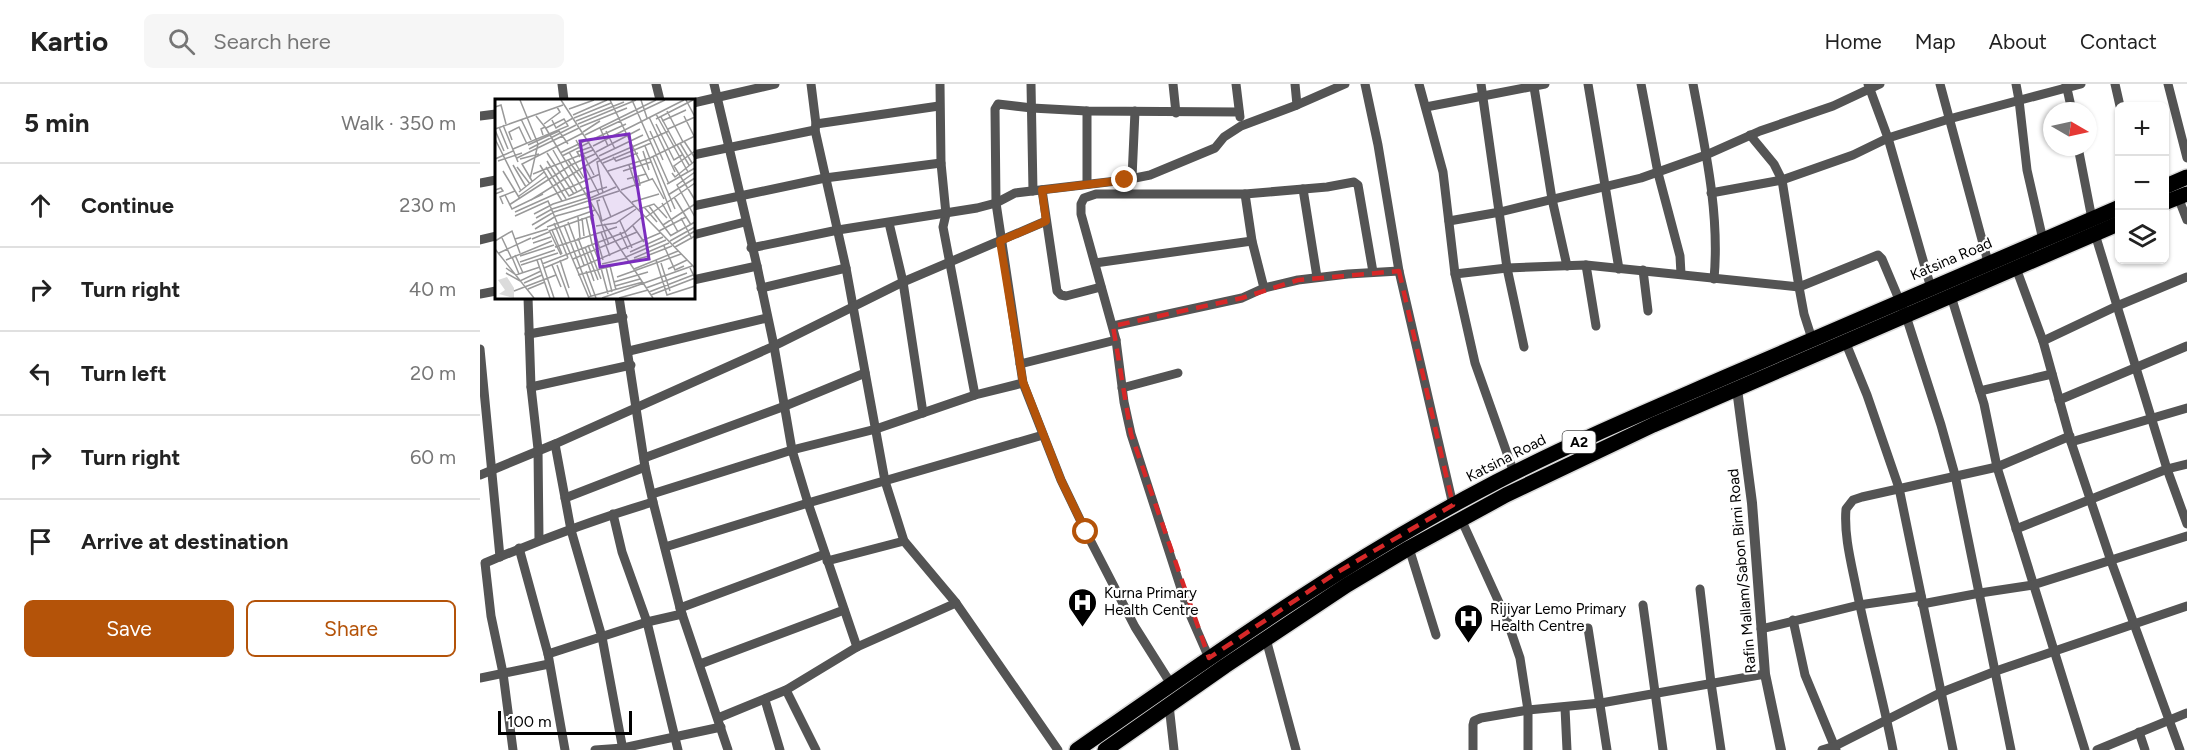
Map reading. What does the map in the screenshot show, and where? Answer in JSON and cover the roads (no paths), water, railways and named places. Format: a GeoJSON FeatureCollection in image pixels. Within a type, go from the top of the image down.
{"type":"FeatureCollection","features":[{"type":"Feature","properties":{"kind":"highway"},"geometry":{"type":"LineString","coordinates":[[2169,185],[2187,177]]}},
{"type":"Feature","properties":{"kind":"highway","name":"Katsina Road"},"geometry":{"type":"LineString","coordinates":[[1105,750],[1347,585],[1461,519],[1571,463],[2016,268],[2093,226],[2116,210]]}},
{"type":"Feature","properties":{"kind":"highway","name":"Katsina Road"},"geometry":{"type":"LineString","coordinates":[[1077,750],[1336,573],[1514,473],[1988,262],[2043,240],[2093,226],[2115,224]]}},
{"type":"Feature","properties":{"kind":"street"},"geometry":{"type":"LineString","coordinates":[[562,84],[564,99]]}},
{"type":"Feature","properties":{"kind":"street"},"geometry":{"type":"LineString","coordinates":[[656,84],[660,99]]}},
{"type":"Feature","properties":{"kind":"street"},"geometry":{"type":"LineString","coordinates":[[714,84],[757,266],[792,450],[857,647]]}},
{"type":"Feature","properties":{"kind":"street"},"geometry":{"type":"LineString","coordinates":[[694,103],[775,84]]}},
{"type":"Feature","properties":{"kind":"street"},"geometry":{"type":"LineString","coordinates":[[811,84],[815,127],[846,268],[885,481],[904,541],[956,603],[1058,750]]}},
{"type":"Feature","properties":{"kind":"street"},"geometry":{"type":"LineString","coordinates":[[940,84],[941,163],[946,214],[943,227],[975,394]]}},
{"type":"Feature","properties":{"kind":"street"},"geometry":{"type":"LineString","coordinates":[[1031,84],[1037,190],[1046,221],[1057,291],[1066,296],[1101,287]]}},
{"type":"Feature","properties":{"kind":"street"},"geometry":{"type":"LineString","coordinates":[[1173,84],[1176,113]]}},
{"type":"Feature","properties":{"kind":"street"},"geometry":{"type":"LineString","coordinates":[[1236,84],[1241,126]]}},
{"type":"Feature","properties":{"kind":"street"},"geometry":{"type":"LineString","coordinates":[[1295,84],[1298,105]]}},
{"type":"Feature","properties":{"kind":"street"},"geometry":{"type":"LineString","coordinates":[[752,248],[838,230],[946,214],[996,203],[1015,193],[1150,175],[1215,148],[1224,136],[1241,126],[1298,105],[1345,84]]}},
{"type":"Feature","properties":{"kind":"street"},"geometry":{"type":"LineString","coordinates":[[1365,84],[1378,145],[1398,271],[1454,505]]}},
{"type":"Feature","properties":{"kind":"street"},"geometry":{"type":"LineString","coordinates":[[1419,84],[1443,172],[1455,274],[1475,363],[1514,473]]}},
{"type":"Feature","properties":{"kind":"street"},"geometry":{"type":"LineString","coordinates":[[1481,84],[1507,268],[1524,347]]}},
{"type":"Feature","properties":{"kind":"street"},"geometry":{"type":"LineString","coordinates":[[1426,107],[1545,84]]}},
{"type":"Feature","properties":{"kind":"street"},"geometry":{"type":"LineString","coordinates":[[1588,84],[1619,269]]}},
{"type":"Feature","properties":{"kind":"street"},"geometry":{"type":"LineString","coordinates":[[1641,84],[1658,173],[1677,242],[1681,274]]}},
{"type":"Feature","properties":{"kind":"street"},"geometry":{"type":"LineString","coordinates":[[1693,84],[1711,193],[1716,240],[1714,279]]}},
{"type":"Feature","properties":{"kind":"street"},"geometry":{"type":"LineString","coordinates":[[1449,220],[1500,212],[1658,173],[1750,135],[1824,109],[1869,86],[1880,84]]}},
{"type":"Feature","properties":{"kind":"street"},"geometry":{"type":"LineString","coordinates":[[1940,84],[1988,262]]}},
{"type":"Feature","properties":{"kind":"street"},"geometry":{"type":"LineString","coordinates":[[2016,84],[2027,170],[2043,240]]}},
{"type":"Feature","properties":{"kind":"street"},"geometry":{"type":"LineString","coordinates":[[1711,193],[1782,180],[1853,154],[1888,138],[1949,118],[2080,84]]}},
{"type":"Feature","properties":{"kind":"street"},"geometry":{"type":"LineString","coordinates":[[2115,84],[2119,102]]}},
{"type":"Feature","properties":{"kind":"street"},"geometry":{"type":"LineString","coordinates":[[2168,84],[2187,158]]}},
{"type":"Feature","properties":{"kind":"street"},"geometry":{"type":"LineString","coordinates":[[1869,86],[1888,138],[1931,288]]}},
{"type":"Feature","properties":{"kind":"street"},"geometry":{"type":"LineString","coordinates":[[2067,86],[2070,102]]}},
{"type":"Feature","properties":{"kind":"street"},"geometry":{"type":"LineString","coordinates":[[1534,87],[1552,199],[1567,266]]}},
{"type":"Feature","properties":{"kind":"street"},"geometry":{"type":"LineString","coordinates":[[1171,684],[1135,627],[1086,532],[1061,480],[1023,382],[996,203],[995,106],[998,104],[1087,111],[1239,112]]}},
{"type":"Feature","properties":{"kind":"street"},"geometry":{"type":"LineString","coordinates":[[694,154],[815,127],[939,106]]}},
{"type":"Feature","properties":{"kind":"street"},"geometry":{"type":"LineString","coordinates":[[1087,111],[1088,184]]}},
{"type":"Feature","properties":{"kind":"street"},"geometry":{"type":"LineString","coordinates":[[1132,178],[1135,111]]}},
{"type":"Feature","properties":{"kind":"street"},"geometry":{"type":"LineString","coordinates":[[480,116],[495,114]]}},
{"type":"Feature","properties":{"kind":"street"},"geometry":{"type":"LineString","coordinates":[[1750,135],[1774,164],[1782,180],[1804,314],[1812,339]]}},
{"type":"Feature","properties":{"kind":"street"},"geometry":{"type":"LineString","coordinates":[[2080,156],[2093,226],[2167,469],[2187,524]]}},
{"type":"Feature","properties":{"kind":"street"},"geometry":{"type":"LineString","coordinates":[[694,206],[742,198],[825,178],[941,163]]}},
{"type":"Feature","properties":{"kind":"street"},"geometry":{"type":"LineString","coordinates":[[480,183],[495,180]]}},
{"type":"Feature","properties":{"kind":"street"},"geometry":{"type":"LineString","coordinates":[[1209,658],[1188,610],[1134,445],[1122,388],[1113,326],[1081,214],[1081,204],[1084,198],[1105,194],[1245,194],[1327,187],[1354,182],[1357,183],[1373,272]]}},
{"type":"Feature","properties":{"kind":"street"},"geometry":{"type":"LineString","coordinates":[[1303,189],[1317,277]]}},
{"type":"Feature","properties":{"kind":"street"},"geometry":{"type":"LineString","coordinates":[[1245,194],[1252,241],[1264,288]]}},
{"type":"Feature","properties":{"kind":"street"},"geometry":{"type":"LineString","coordinates":[[2177,198],[2187,220]]}},
{"type":"Feature","properties":{"kind":"street"},"geometry":{"type":"LineString","coordinates":[[480,475],[774,346],[903,282],[1046,221]]}},
{"type":"Feature","properties":{"kind":"street"},"geometry":{"type":"LineString","coordinates":[[694,235],[745,222]]}},
{"type":"Feature","properties":{"kind":"street"},"geometry":{"type":"LineString","coordinates":[[889,223],[903,282],[922,413]]}},
{"type":"Feature","properties":{"kind":"street"},"geometry":{"type":"LineString","coordinates":[[480,240],[495,236]]}},
{"type":"Feature","properties":{"kind":"street"},"geometry":{"type":"LineString","coordinates":[[1095,263],[1252,241]]}},
{"type":"Feature","properties":{"kind":"street"},"geometry":{"type":"LineString","coordinates":[[1455,274],[1507,268],[1586,265],[1799,287],[1878,255],[1901,301],[1955,476],[2011,750]]}},
{"type":"Feature","properties":{"kind":"street"},"geometry":{"type":"LineString","coordinates":[[1586,265],[1596,326]]}},
{"type":"Feature","properties":{"kind":"street"},"geometry":{"type":"LineString","coordinates":[[694,280],[757,266]]}},
{"type":"Feature","properties":{"kind":"street"},"geometry":{"type":"LineString","coordinates":[[761,288],[846,268]]}},
{"type":"Feature","properties":{"kind":"street"},"geometry":{"type":"LineString","coordinates":[[2016,268],[2043,341],[2071,439],[2111,561],[2180,750]]}},
{"type":"Feature","properties":{"kind":"street"},"geometry":{"type":"LineString","coordinates":[[1643,270],[1648,311]]}},
{"type":"Feature","properties":{"kind":"street"},"geometry":{"type":"LineString","coordinates":[[1113,326],[1242,298],[1264,288],[1317,277],[1398,271]]}},
{"type":"Feature","properties":{"kind":"street"},"geometry":{"type":"LineString","coordinates":[[2043,341],[2117,306],[2187,277]]}},
{"type":"Feature","properties":{"kind":"street"},"geometry":{"type":"LineString","coordinates":[[480,294],[495,291]]}},
{"type":"Feature","properties":{"kind":"street"},"geometry":{"type":"LineString","coordinates":[[1951,296],[1980,391],[1997,467],[2085,750]]}},
{"type":"Feature","properties":{"kind":"street"},"geometry":{"type":"LineString","coordinates":[[528,298],[531,387],[538,449],[539,540]]}},
{"type":"Feature","properties":{"kind":"street"},"geometry":{"type":"LineString","coordinates":[[619,298],[645,463],[653,498],[681,611],[728,750]]}},
{"type":"Feature","properties":{"kind":"street"},"geometry":{"type":"LineString","coordinates":[[529,334],[623,317]]}},
{"type":"Feature","properties":{"kind":"street"},"geometry":{"type":"LineString","coordinates":[[629,351],[767,318]]}},
{"type":"Feature","properties":{"kind":"street"},"geometry":{"type":"LineString","coordinates":[[1020,364],[1116,340]]}},
{"type":"Feature","properties":{"kind":"street"},"geometry":{"type":"LineString","coordinates":[[1845,341],[1893,466],[1899,488],[1953,750]]}},
{"type":"Feature","properties":{"kind":"street"},"geometry":{"type":"LineString","coordinates":[[2059,400],[2187,346]]}},
{"type":"Feature","properties":{"kind":"street"},"geometry":{"type":"LineString","coordinates":[[480,348],[500,556]]}},
{"type":"Feature","properties":{"kind":"street"},"geometry":{"type":"LineString","coordinates":[[531,387],[631,365]]}},
{"type":"Feature","properties":{"kind":"street"},"geometry":{"type":"LineString","coordinates":[[565,498],[865,373]]}},
{"type":"Feature","properties":{"kind":"street"},"geometry":{"type":"LineString","coordinates":[[1122,388],[1178,373]]}},
{"type":"Feature","properties":{"kind":"street"},"geometry":{"type":"LineString","coordinates":[[1980,391],[2052,374]]}},
{"type":"Feature","properties":{"kind":"street"},"geometry":{"type":"LineString","coordinates":[[513,750],[503,673],[482,564],[539,540],[653,498],[792,450],[876,429],[975,394],[1023,382]]}},
{"type":"Feature","properties":{"kind":"street","name":"Rafin Mallam/Sabon Birni Road"},"geometry":{"type":"LineString","coordinates":[[1737,389],[1752,503],[1765,674],[1781,750]]}},
{"type":"Feature","properties":{"kind":"street"},"geometry":{"type":"LineString","coordinates":[[1893,750],[1859,605],[1848,544],[1846,508],[1853,500],[1997,467],[2071,439],[2153,420],[2187,408]]}},
{"type":"Feature","properties":{"kind":"street"},"geometry":{"type":"LineString","coordinates":[[665,547],[1043,435]]}},
{"type":"Feature","properties":{"kind":"street"},"geometry":{"type":"LineString","coordinates":[[555,444],[571,530],[602,638],[623,749]]}},
{"type":"Feature","properties":{"kind":"street"},"geometry":{"type":"LineString","coordinates":[[2016,529],[2167,469],[2187,464]]}},
{"type":"Feature","properties":{"kind":"street"},"geometry":{"type":"LineString","coordinates":[[613,514],[622,552],[647,622],[678,750]]}},
{"type":"Feature","properties":{"kind":"street"},"geometry":{"type":"LineString","coordinates":[[1461,519],[1479,555],[1517,648],[1528,710],[1528,750]]}},
{"type":"Feature","properties":{"kind":"street"},"geometry":{"type":"LineString","coordinates":[[1761,629],[1859,605],[1921,600],[2033,585],[2187,536]]}},
{"type":"Feature","properties":{"kind":"street"},"geometry":{"type":"LineString","coordinates":[[480,678],[549,659],[826,558],[904,541]]}},
{"type":"Feature","properties":{"kind":"street"},"geometry":{"type":"LineString","coordinates":[[519,548],[549,659],[566,750]]}},
{"type":"Feature","properties":{"kind":"street"},"geometry":{"type":"LineString","coordinates":[[1409,548],[1436,635]]}},
{"type":"Feature","properties":{"kind":"street"},"geometry":{"type":"LineString","coordinates":[[1700,589],[1711,683],[1722,750]]}},
{"type":"Feature","properties":{"kind":"street"},"geometry":{"type":"LineString","coordinates":[[595,750],[623,749],[675,738],[720,722],[786,690],[857,647],[956,603]]}},
{"type":"Feature","properties":{"kind":"street"},"geometry":{"type":"LineString","coordinates":[[1643,605],[1663,750]]}},
{"type":"Feature","properties":{"kind":"street"},"geometry":{"type":"LineString","coordinates":[[1822,750],[1835,748],[1940,693],[1996,671],[2187,606]]}},
{"type":"Feature","properties":{"kind":"street"},"geometry":{"type":"LineString","coordinates":[[700,664],[844,610]]}},
{"type":"Feature","properties":{"kind":"street"},"geometry":{"type":"LineString","coordinates":[[1793,621],[1805,675],[1835,748]]}},
{"type":"Feature","properties":{"kind":"street"},"geometry":{"type":"LineString","coordinates":[[1588,628],[1607,750]]}},
{"type":"Feature","properties":{"kind":"street"},"geometry":{"type":"LineString","coordinates":[[1266,639],[1296,750]]}},
{"type":"Feature","properties":{"kind":"street"},"geometry":{"type":"LineString","coordinates":[[1473,750],[1473,725],[1476,720],[1528,710],[1601,704],[1765,674]]}},
{"type":"Feature","properties":{"kind":"street"},"geometry":{"type":"LineString","coordinates":[[786,690],[816,750]]}},
{"type":"Feature","properties":{"kind":"street"},"geometry":{"type":"LineString","coordinates":[[765,700],[780,750]]}},
{"type":"Feature","properties":{"kind":"street"},"geometry":{"type":"LineString","coordinates":[[1169,705],[1174,750]]}},
{"type":"Feature","properties":{"kind":"street"},"geometry":{"type":"LineString","coordinates":[[1565,708],[1567,750]]}},
{"type":"Feature","properties":{"kind":"street"},"geometry":{"type":"LineString","coordinates":[[2097,750],[2187,713]]}},
{"type":"Feature","properties":{"kind":"street"},"geometry":{"type":"LineString","coordinates":[[2139,732],[2145,750]]}},
{"type":"Feature","properties":{"kind":"place","name":"Kurna Primary Health Centre"},"geometry":{"type":"Point","coordinates":[1083,628]}},
{"type":"Feature","properties":{"kind":"place","name":"Rijiyar Lemo Primary Health Centre"},"geometry":{"type":"Point","coordinates":[1469,644]}}]}
